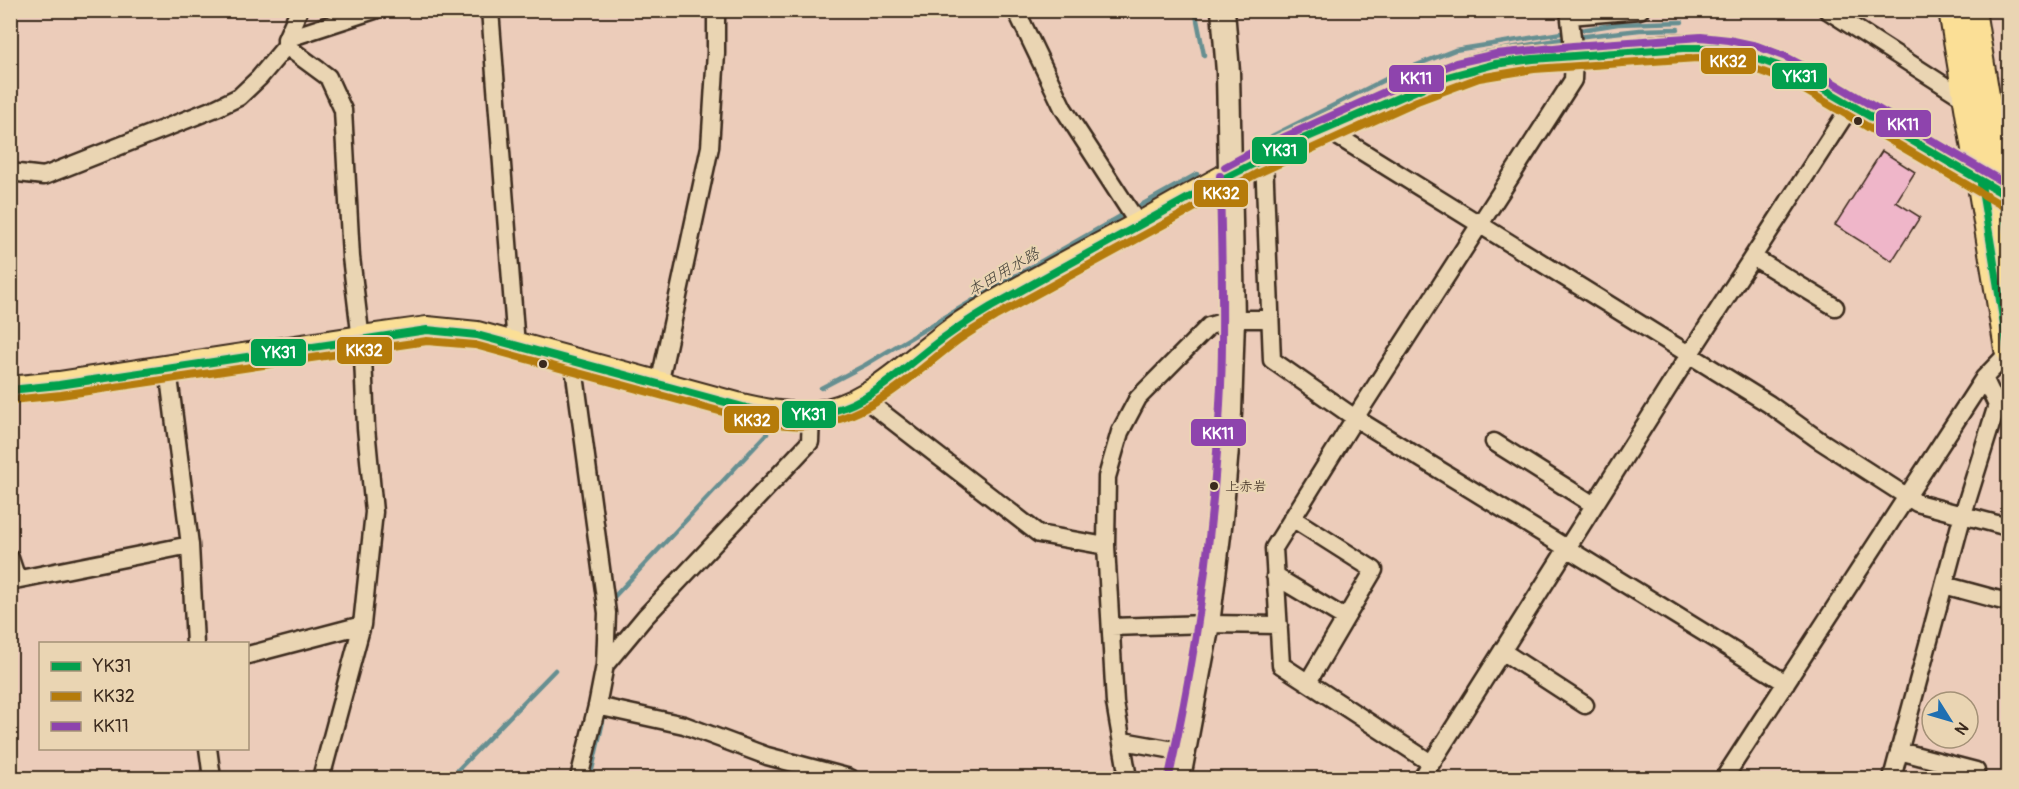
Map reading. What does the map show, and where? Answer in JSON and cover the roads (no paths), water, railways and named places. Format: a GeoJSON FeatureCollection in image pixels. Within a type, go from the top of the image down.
{"type":"FeatureCollection","features":[{"type":"Feature","properties":{"kind":"main road"},"geometry":{"type":"LineString","coordinates":[[1952,10],[2008,351]]}},
{"type":"Feature","properties":{"kind":"main road"},"geometry":{"type":"LineString","coordinates":[[1972,10],[1999,120],[2008,230]]}},
{"type":"Feature","properties":{"kind":"main road"},"geometry":{"type":"LineString","coordinates":[[10,390],[59,385],[427,330],[477,334],[741,407],[781,415],[810,416],[835,411],[863,398],[968,321],[1084,254],[1264,158],[1326,129],[1460,73],[1497,64],[1574,56],[1701,47],[1753,56],[1782,67],[1852,104],[2005,195]]}},
{"type":"Feature","properties":{"kind":"street"},"geometry":{"type":"LineString","coordinates":[[10,172],[44,176],[239,97],[259,78],[286,42],[299,10]]}},
{"type":"Feature","properties":{"kind":"street"},"geometry":{"type":"LineString","coordinates":[[286,42],[375,10]]}},
{"type":"Feature","properties":{"kind":"street"},"geometry":{"type":"LineString","coordinates":[[490,10],[516,345]]}},
{"type":"Feature","properties":{"kind":"street"},"geometry":{"type":"LineString","coordinates":[[659,385],[710,147],[716,53],[716,10]]}},
{"type":"Feature","properties":{"kind":"street"},"geometry":{"type":"LineString","coordinates":[[1016,10],[1063,108],[1139,225]]}},
{"type":"Feature","properties":{"kind":"street"},"geometry":{"type":"LineString","coordinates":[[1179,778],[1208,624],[1221,519],[1230,413],[1233,319],[1228,72],[1223,10]]}},
{"type":"Feature","properties":{"kind":"street"},"geometry":{"type":"LineString","coordinates":[[1431,763],[1281,665],[1274,548],[1573,80],[1574,56],[1569,13],[1640,10]]}},
{"type":"Feature","properties":{"kind":"street"},"geometry":{"type":"LineString","coordinates":[[1827,10],[1967,100]]}},
{"type":"Feature","properties":{"kind":"street"},"geometry":{"type":"LineString","coordinates":[[286,42],[328,76],[343,110],[351,256],[363,357],[366,428],[374,512],[362,625],[321,778]]}},
{"type":"Feature","properties":{"kind":"street"},"geometry":{"type":"LineString","coordinates":[[1422,778],[1689,355],[1852,104]]}},
{"type":"Feature","properties":{"kind":"street"},"geometry":{"type":"LineString","coordinates":[[1326,129],[1769,404],[1819,440],[1917,503],[2008,527]]}},
{"type":"Feature","properties":{"kind":"street"},"geometry":{"type":"LineString","coordinates":[[1264,158],[1272,360],[1355,418],[1786,683]]}},
{"type":"Feature","properties":{"kind":"street"},"geometry":{"type":"LineString","coordinates":[[1753,257],[1835,308]]}},
{"type":"Feature","properties":{"kind":"street"},"geometry":{"type":"LineString","coordinates":[[1128,778],[1116,704],[1106,546],[1107,477],[1120,432],[1138,398],[1209,326],[1233,319],[1270,319]]}},
{"type":"Feature","properties":{"kind":"street"},"geometry":{"type":"LineString","coordinates":[[1724,778],[1984,378],[2008,351]]}},
{"type":"Feature","properties":{"kind":"street"},"geometry":{"type":"LineString","coordinates":[[573,360],[607,613],[605,665],[579,778]]}},
{"type":"Feature","properties":{"kind":"street"},"geometry":{"type":"LineString","coordinates":[[168,369],[190,545],[195,642]]}},
{"type":"Feature","properties":{"kind":"street"},"geometry":{"type":"LineString","coordinates":[[1892,778],[1963,514],[1997,405],[1984,378]]}},
{"type":"Feature","properties":{"kind":"street"},"geometry":{"type":"LineString","coordinates":[[863,398],[1039,534],[1106,546]]}},
{"type":"Feature","properties":{"kind":"street"},"geometry":{"type":"LineString","coordinates":[[605,665],[645,617],[810,442],[810,416]]}},
{"type":"Feature","properties":{"kind":"street"},"geometry":{"type":"LineString","coordinates":[[1494,442],[1594,505]]}},
{"type":"Feature","properties":{"kind":"street"},"geometry":{"type":"LineString","coordinates":[[1292,518],[1374,570],[1308,682]]}},
{"type":"Feature","properties":{"kind":"street"},"geometry":{"type":"LineString","coordinates":[[10,558],[14,580],[190,545]]}},
{"type":"Feature","properties":{"kind":"street"},"geometry":{"type":"LineString","coordinates":[[1275,576],[1345,618]]}},
{"type":"Feature","properties":{"kind":"street"},"geometry":{"type":"LineString","coordinates":[[1944,585],[2003,601]]}},
{"type":"Feature","properties":{"kind":"street"},"geometry":{"type":"LineString","coordinates":[[1111,627],[1208,624],[1279,625]]}},
{"type":"Feature","properties":{"kind":"street"},"geometry":{"type":"LineString","coordinates":[[249,655],[362,625]]}},
{"type":"Feature","properties":{"kind":"street"},"geometry":{"type":"LineString","coordinates":[[1502,651],[1585,705]]}},
{"type":"Feature","properties":{"kind":"street"},"geometry":{"type":"LineString","coordinates":[[597,706],[684,725],[767,756],[850,778]]}},
{"type":"Feature","properties":{"kind":"street"},"geometry":{"type":"LineString","coordinates":[[1123,741],[1185,752]]}},
{"type":"Feature","properties":{"kind":"street"},"geometry":{"type":"LineString","coordinates":[[208,750],[212,778]]}},
{"type":"Feature","properties":{"kind":"street"},"geometry":{"type":"LineString","coordinates":[[1899,751],[1976,771]]}},
{"type":"Feature","properties":{"kind":"waterway"},"geometry":{"type":"LineString","coordinates":[[1195,10],[1204,55]]}},
{"type":"Feature","properties":{"kind":"waterway"},"geometry":{"type":"LineString","coordinates":[[1272,136],[1404,70],[1455,50],[1618,24],[1682,22]]}},
{"type":"Feature","properties":{"kind":"waterway","name":"本田用水路"},"geometry":{"type":"LineString","coordinates":[[1576,37],[1640,30],[1678,29]]}},
{"type":"Feature","properties":{"kind":"waterway","name":"本田用水路"},"geometry":{"type":"LineString","coordinates":[[1473,56],[1568,38]]}},
{"type":"Feature","properties":{"kind":"waterway","name":"本田用水路"},"geometry":{"type":"LineString","coordinates":[[1423,72],[1434,69]]}},
{"type":"Feature","properties":{"kind":"waterway","name":"本田用水路"},"geometry":{"type":"LineString","coordinates":[[1134,209],[1197,174]]}},
{"type":"Feature","properties":{"kind":"waterway","name":"本田用水路"},"geometry":{"type":"LineString","coordinates":[[821,388],[865,365],[1126,213]]}},
{"type":"Feature","properties":{"kind":"waterway","name":"本田用水路"},"geometry":{"type":"LineString","coordinates":[[613,602],[613,598],[767,434]]}},
{"type":"Feature","properties":{"kind":"waterway"},"geometry":{"type":"LineString","coordinates":[[450,778],[555,670]]}},
{"type":"Feature","properties":{"kind":"waterway","name":"本田用水路"},"geometry":{"type":"LineString","coordinates":[[591,774],[605,712]]}},
{"type":"Feature","properties":{"kind":"place","name":"上赤岩"},"geometry":{"type":"Point","coordinates":[1214,486]}}]}
